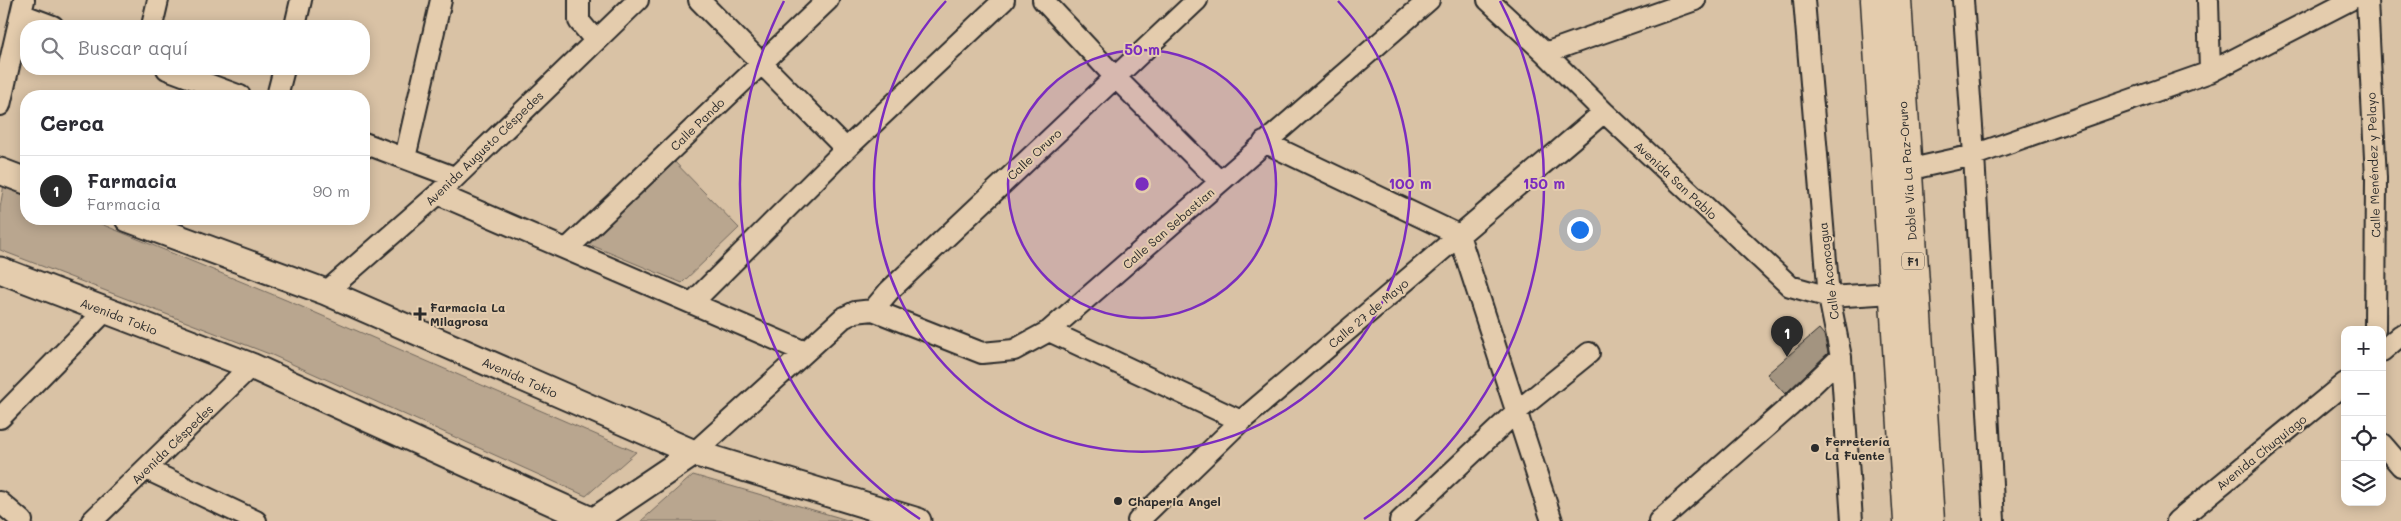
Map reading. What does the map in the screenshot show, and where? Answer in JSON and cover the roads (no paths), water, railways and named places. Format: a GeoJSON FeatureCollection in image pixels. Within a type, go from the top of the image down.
{"type":"FeatureCollection","features":[{"type":"Feature","properties":{"kind":"highway","name":"Doble Vía La Paz-Oruro"},"geometry":{"type":"LineString","coordinates":[[1875,0],[1908,521]]}},
{"type":"Feature","properties":{"kind":"highway","name":"Doble Vía La Paz-Oruro"},"geometry":{"type":"LineString","coordinates":[[1896,0],[1930,521]]}},
{"type":"Feature","properties":{"kind":"street"},"geometry":{"type":"LineString","coordinates":[[153,20],[158,0]]}},
{"type":"Feature","properties":{"kind":"street"},"geometry":{"type":"LineString","coordinates":[[296,20],[301,0]]}},
{"type":"Feature","properties":{"kind":"street"},"geometry":{"type":"LineString","coordinates":[[405,158],[441,0]]}},
{"type":"Feature","properties":{"kind":"street"},"geometry":{"type":"LineString","coordinates":[[579,0],[579,21],[595,40]]}},
{"type":"Feature","properties":{"kind":"street","name":"Avenida Augusto Céspedes"},"geometry":{"type":"LineString","coordinates":[[326,292],[438,194],[454,176],[638,0]]}},
{"type":"Feature","properties":{"kind":"street"},"geometry":{"type":"LineString","coordinates":[[698,0],[846,149]]}},
{"type":"Feature","properties":{"kind":"street","name":"Calle Pando"},"geometry":{"type":"LineString","coordinates":[[567,249],[828,0]]}},
{"type":"Feature","properties":{"kind":"street"},"geometry":{"type":"LineString","coordinates":[[692,303],[846,149],[1004,0]]}},
{"type":"Feature","properties":{"kind":"street"},"geometry":{"type":"LineString","coordinates":[[1043,0],[1115,78],[1220,182]]}},
{"type":"Feature","properties":{"kind":"street","name":"Calle Oruro"},"geometry":{"type":"LineString","coordinates":[[873,310],[889,290],[1196,0]]}},
{"type":"Feature","properties":{"kind":"street","name":"Calle San Sebastian"},"geometry":{"type":"LineString","coordinates":[[873,310],[982,353],[1014,350],[1049,331],[1429,0]]}},
{"type":"Feature","properties":{"kind":"street","name":"Avenida San Pablo"},"geometry":{"type":"LineString","coordinates":[[1488,0],[1604,112],[1790,286],[1829,297],[1893,293]]}},
{"type":"Feature","properties":{"kind":"street"},"geometry":{"type":"LineString","coordinates":[[1545,53],[1695,0]]}},
{"type":"Feature","properties":{"kind":"street","name":"Calle Aconcagua"},"geometry":{"type":"LineString","coordinates":[[1804,0],[1829,297],[1841,357],[1852,521]]}},
{"type":"Feature","properties":{"kind":"street"},"geometry":{"type":"LineString","coordinates":[[1963,0],[1974,156],[1994,521]]}},
{"type":"Feature","properties":{"kind":"street"},"geometry":{"type":"LineString","coordinates":[[2208,0],[2210,72]]}},
{"type":"Feature","properties":{"kind":"street"},"geometry":{"type":"LineString","coordinates":[[1907,170],[1974,156],[2210,72],[2350,0]]}},
{"type":"Feature","properties":{"kind":"street","name":"Calle Menéndez y Pelayo"},"geometry":{"type":"LineString","coordinates":[[2366,0],[2376,178],[2375,326]]}},
{"type":"Feature","properties":{"kind":"street"},"geometry":{"type":"LineString","coordinates":[[0,104],[23,7],[44,20]]}},
{"type":"Feature","properties":{"kind":"street"},"geometry":{"type":"LineString","coordinates":[[183,75],[224,90]]}},
{"type":"Feature","properties":{"kind":"street"},"geometry":{"type":"LineString","coordinates":[[279,90],[282,75]]}},
{"type":"Feature","properties":{"kind":"street","name":"Calle 27 de Mayo"},"geometry":{"type":"LineString","coordinates":[[1138,521],[1241,421],[1604,112]]}},
{"type":"Feature","properties":{"kind":"street"},"geometry":{"type":"LineString","coordinates":[[1264,142],[1459,235],[1552,521]]}},
{"type":"Feature","properties":{"kind":"street"},"geometry":{"type":"LineString","coordinates":[[370,145],[454,176]]}},
{"type":"Feature","properties":{"kind":"street"},"geometry":{"type":"LineString","coordinates":[[0,171],[20,179]]}},
{"type":"Feature","properties":{"kind":"street"},"geometry":{"type":"LineString","coordinates":[[438,194],[805,352]]}},
{"type":"Feature","properties":{"kind":"street","name":"Avenida Tokio"},"geometry":{"type":"LineString","coordinates":[[144,225],[326,292],[694,453],[918,521]]}},
{"type":"Feature","properties":{"kind":"street","name":"Avenida Tokio"},"geometry":{"type":"LineString","coordinates":[[0,270],[251,366],[593,521]]}},
{"type":"Feature","properties":{"kind":"street"},"geometry":{"type":"LineString","coordinates":[[593,521],[694,453],[843,318],[855,312],[873,310]]}},
{"type":"Feature","properties":{"kind":"street"},"geometry":{"type":"LineString","coordinates":[[0,418],[105,311]]}},
{"type":"Feature","properties":{"kind":"street"},"geometry":{"type":"LineString","coordinates":[[1049,331],[1241,421]]}},
{"type":"Feature","properties":{"kind":"street"},"geometry":{"type":"LineString","coordinates":[[2386,348],[2401,335]]}},
{"type":"Feature","properties":{"kind":"street"},"geometry":{"type":"LineString","coordinates":[[1400,521],[1516,412],[1589,354]]}},
{"type":"Feature","properties":{"kind":"street"},"geometry":{"type":"LineString","coordinates":[[1661,520],[1789,408],[1841,357]]}},
{"type":"Feature","properties":{"kind":"street","name":"Avenida Céspedes"},"geometry":{"type":"LineString","coordinates":[[92,521],[251,366]]}},
{"type":"Feature","properties":{"kind":"street","name":"Avenida Chuquiago"},"geometry":{"type":"LineString","coordinates":[[2177,521],[2341,392]]}},
{"type":"Feature","properties":{"kind":"street"},"geometry":{"type":"LineString","coordinates":[[2386,449],[2401,466]]}},
{"type":"Feature","properties":{"kind":"street"},"geometry":{"type":"LineString","coordinates":[[146,469],[256,521]]}},
{"type":"Feature","properties":{"kind":"street"},"geometry":{"type":"LineString","coordinates":[[0,502],[22,521]]}},
{"type":"Feature","properties":{"kind":"place","name":"Farmacia La Milagrosa"},"geometry":{"type":"Point","coordinates":[420,314]}},
{"type":"Feature","properties":{"kind":"place","name":"Farmacia"},"geometry":{"type":"Point","coordinates":[1787,357]}},
{"type":"Feature","properties":{"kind":"place","name":"Ferretería La Fuente"},"geometry":{"type":"Point","coordinates":[1815,448]}},
{"type":"Feature","properties":{"kind":"place","name":"Chaperia Angel"},"geometry":{"type":"Point","coordinates":[1118,501]}}]}
